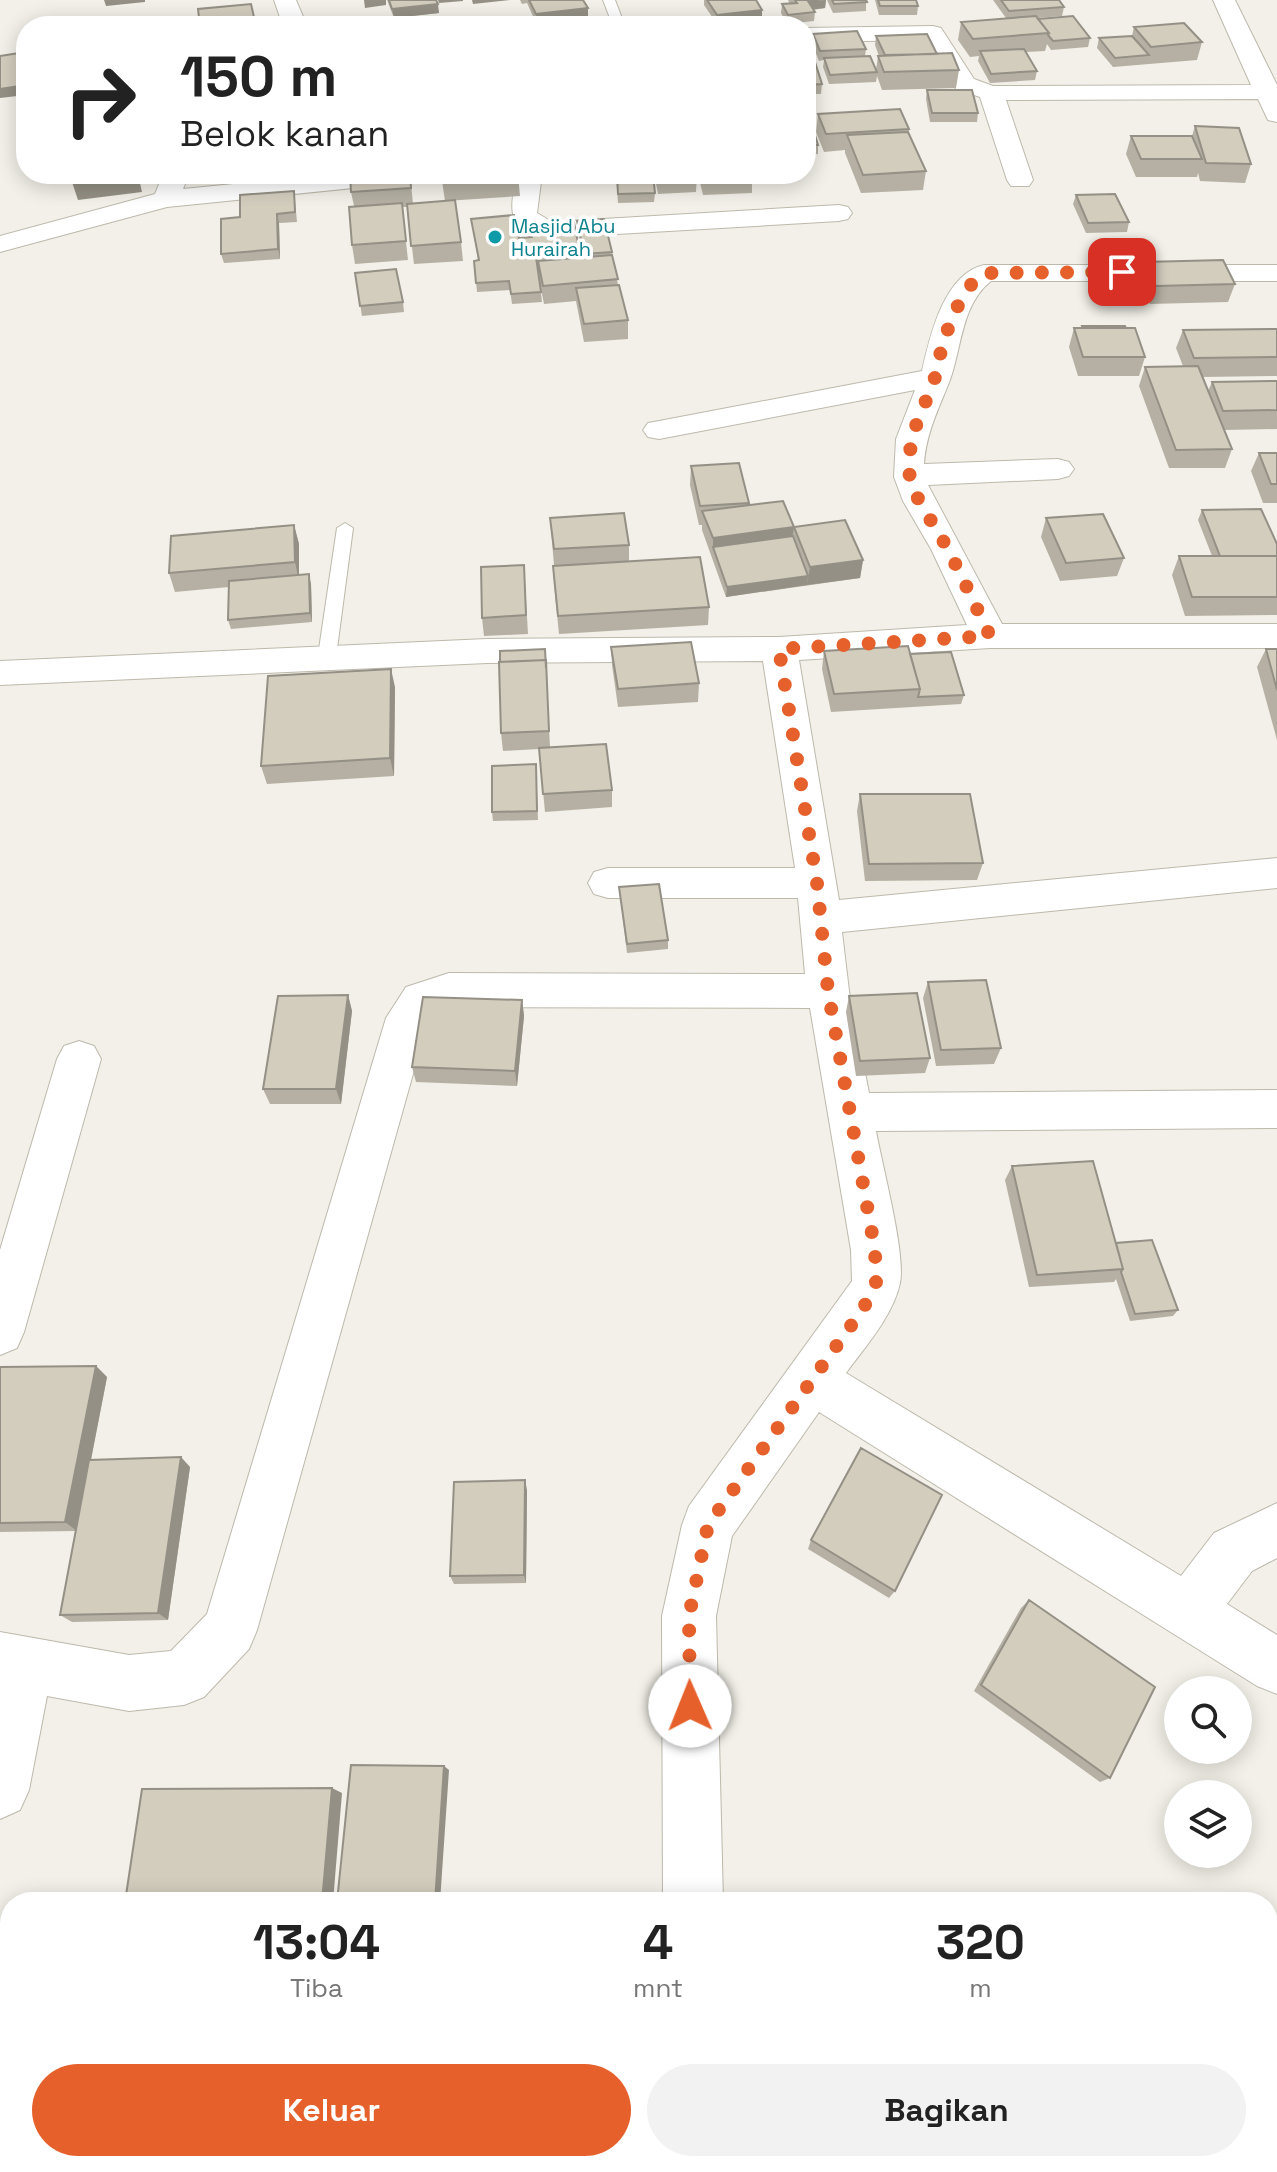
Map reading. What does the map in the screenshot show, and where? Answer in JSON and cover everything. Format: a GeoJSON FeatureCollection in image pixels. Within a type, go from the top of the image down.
{"type":"FeatureCollection","features":[{"type":"Feature","properties":{"kind":"street"},"geometry":{"type":"LineString","coordinates":[[816,34],[928,22],[965,84],[991,93],[1274,100],[1224,0]]}},
{"type":"Feature","properties":{"kind":"street"},"geometry":{"type":"LineString","coordinates":[[991,93],[1020,180]]}},
{"type":"Feature","properties":{"kind":"street"},"geometry":{"type":"LineString","coordinates":[[0,244],[171,187],[227,184]]}},
{"type":"Feature","properties":{"kind":"street"},"geometry":{"type":"LineString","coordinates":[[528,184],[524,213],[527,220],[548,230],[839,213]]}},
{"type":"Feature","properties":{"kind":"street"},"geometry":{"type":"LineString","coordinates":[[990,636],[910,476],[911,447],[919,414],[936,377],[941,350],[955,313],[976,278],[984,273],[1277,273]]}},
{"type":"Feature","properties":{"kind":"street"},"geometry":{"type":"LineString","coordinates":[[659,430],[936,377]]}},
{"type":"Feature","properties":{"kind":"street"},"geometry":{"type":"LineString","coordinates":[[910,476],[1058,469]]}},
{"type":"Feature","properties":{"kind":"street"},"geometry":{"type":"LineString","coordinates":[[0,673],[487,651],[779,649],[990,636],[1277,636]]}},
{"type":"Feature","properties":{"kind":"street"},"geometry":{"type":"LineString","coordinates":[[693,1892],[689,1616],[708,1525],[863,1309],[876,1283],[875,1250],[828,991],[819,900],[779,649]]}},
{"type":"Feature","properties":{"kind":"street"},"geometry":{"type":"LineString","coordinates":[[608,883],[819,900],[1277,873]]}},
{"type":"Feature","properties":{"kind":"street"},"geometry":{"type":"LineString","coordinates":[[0,1790],[13,1662],[129,1683],[184,1677],[230,1630],[407,1018],[421,999],[449,990],[828,991]]}},
{"type":"Feature","properties":{"kind":"street"},"geometry":{"type":"LineString","coordinates":[[0,1332],[79,1059]]}},
{"type":"Feature","properties":{"kind":"street"},"geometry":{"type":"LineString","coordinates":[[851,1112],[1277,1109]]}},
{"type":"Feature","properties":{"kind":"street"},"geometry":{"type":"LineString","coordinates":[[813,1381],[1277,1666]]}},
{"type":"Feature","properties":{"kind":"street"},"geometry":{"type":"LineString","coordinates":[[1188,1612],[1233,1552],[1277,1529]]}},
{"type":"Feature","properties":{"kind":"lane"},"geometry":{"type":"LineString","coordinates":[[327,656],[345,528]]}},
{"type":"Feature","properties":{"kind":"building"},"geometry":{"type":"Polygon","coordinates":[[[389,0],[436,0],[438,4],[392,9],[389,0]]]}},
{"type":"Feature","properties":{"kind":"building"},"geometry":{"type":"Polygon","coordinates":[[[529,0],[583,0],[588,8],[536,14],[529,0]]]}},
{"type":"Feature","properties":{"kind":"building"},"geometry":{"type":"Polygon","coordinates":[[[707,0],[756,0],[762,10],[717,15],[707,0]]]}},
{"type":"Feature","properties":{"kind":"building"},"geometry":{"type":"Polygon","coordinates":[[[795,0],[819,0],[808,1],[815,12],[788,15],[782,4],[797,3],[795,0]]]}},
{"type":"Feature","properties":{"kind":"building"},"geometry":{"type":"Polygon","coordinates":[[[832,0],[866,0],[867,2],[834,4],[832,0]]]}},
{"type":"Feature","properties":{"kind":"building"},"geometry":{"type":"Polygon","coordinates":[[[878,0],[916,0],[918,6],[880,6],[878,0]]]}},
{"type":"Feature","properties":{"kind":"building"},"geometry":{"type":"Polygon","coordinates":[[[1001,0],[1059,0],[1064,7],[1009,11],[1001,0]]]}},
{"type":"Feature","properties":{"kind":"building"},"geometry":{"type":"Polygon","coordinates":[[[251,4],[254,16],[199,16],[198,9],[251,4]]]}},
{"type":"Feature","properties":{"kind":"building"},"geometry":{"type":"Polygon","coordinates":[[[1036,16],[1049,33],[973,39],[961,22],[1036,16]]]}},
{"type":"Feature","properties":{"kind":"building"},"geometry":{"type":"Polygon","coordinates":[[[1073,16],[1090,38],[1053,41],[1038,19],[1073,16]]]}},
{"type":"Feature","properties":{"kind":"building"},"geometry":{"type":"Polygon","coordinates":[[[1184,23],[1202,42],[1151,47],[1134,27],[1184,23]]]}},
{"type":"Feature","properties":{"kind":"building"},"geometry":{"type":"Polygon","coordinates":[[[857,31],[866,49],[820,51],[816,34],[857,31]]]}},
{"type":"Feature","properties":{"kind":"building"},"geometry":{"type":"Polygon","coordinates":[[[927,34],[937,54],[885,55],[876,36],[927,34]]]}},
{"type":"Feature","properties":{"kind":"building"},"geometry":{"type":"Polygon","coordinates":[[[1132,36],[1149,55],[1115,58],[1099,38],[1132,36]]]}},
{"type":"Feature","properties":{"kind":"building"},"geometry":{"type":"Polygon","coordinates":[[[1024,49],[1037,71],[991,74],[980,51],[1024,49]]]}},
{"type":"Feature","properties":{"kind":"building"},"geometry":{"type":"Polygon","coordinates":[[[952,53],[959,70],[884,72],[878,56],[952,53]]]}},
{"type":"Feature","properties":{"kind":"building"},"geometry":{"type":"Polygon","coordinates":[[[16,54],[16,87],[0,89],[0,56],[16,54]]]}},
{"type":"Feature","properties":{"kind":"building"},"geometry":{"type":"Polygon","coordinates":[[[870,56],[877,72],[830,75],[824,58],[870,56]]]}},
{"type":"Feature","properties":{"kind":"building"},"geometry":{"type":"Polygon","coordinates":[[[816,65],[822,84],[816,84],[816,65]]]}},
{"type":"Feature","properties":{"kind":"building"},"geometry":{"type":"Polygon","coordinates":[[[927,90],[972,90],[978,113],[932,113],[927,90]]]}},
{"type":"Feature","properties":{"kind":"building"},"geometry":{"type":"Polygon","coordinates":[[[900,109],[909,129],[826,134],[818,114],[900,109]]]}},
{"type":"Feature","properties":{"kind":"building"},"geometry":{"type":"Polygon","coordinates":[[[1195,126],[1239,128],[1251,164],[1206,163],[1195,126]]]}},
{"type":"Feature","properties":{"kind":"building"},"geometry":{"type":"Polygon","coordinates":[[[908,132],[926,171],[863,175],[847,135],[908,132]]]}},
{"type":"Feature","properties":{"kind":"building"},"geometry":{"type":"Polygon","coordinates":[[[1131,136],[1192,136],[1202,159],[1141,159],[1131,136]]]}},
{"type":"Feature","properties":{"kind":"building"},"geometry":{"type":"Polygon","coordinates":[[[351,184],[411,184],[411,188],[351,192],[351,184]]]}},
{"type":"Feature","properties":{"kind":"building"},"geometry":{"type":"Polygon","coordinates":[[[618,184],[654,184],[655,193],[618,194],[618,184]]]}},
{"type":"Feature","properties":{"kind":"building"},"geometry":{"type":"Polygon","coordinates":[[[294,191],[295,212],[277,214],[278,249],[221,254],[221,219],[240,217],[240,195],[294,191]]]}},
{"type":"Feature","properties":{"kind":"building"},"geometry":{"type":"Polygon","coordinates":[[[1115,194],[1129,222],[1088,223],[1076,195],[1115,194]]]}},
{"type":"Feature","properties":{"kind":"building"},"geometry":{"type":"Polygon","coordinates":[[[455,200],[461,242],[411,246],[407,204],[455,200]]]}},
{"type":"Feature","properties":{"kind":"building"},"geometry":{"type":"Polygon","coordinates":[[[402,203],[406,241],[352,245],[349,207],[402,203]]]}},
{"type":"Feature","properties":{"kind":"building"},"geometry":{"type":"Polygon","coordinates":[[[514,215],[519,238],[532,237],[530,225],[574,222],[579,248],[534,250],[534,246],[533,255],[525,257],[536,257],[541,292],[511,294],[509,281],[476,283],[474,261],[479,260],[471,219],[514,215]]]}},
{"type":"Feature","properties":{"kind":"building"},"geometry":{"type":"Polygon","coordinates":[[[604,219],[612,252],[584,254],[577,221],[604,219]]]}},
{"type":"Feature","properties":{"kind":"building"},"geometry":{"type":"Polygon","coordinates":[[[612,255],[618,279],[543,286],[538,261],[612,255]]]}},
{"type":"Feature","properties":{"kind":"building"},"geometry":{"type":"Polygon","coordinates":[[[1223,260],[1235,284],[1156,286],[1144,262],[1223,260]]]}},
{"type":"Feature","properties":{"kind":"building"},"geometry":{"type":"Polygon","coordinates":[[[396,269],[403,302],[360,306],[355,273],[396,269]]]}},
{"type":"Feature","properties":{"kind":"building"},"geometry":{"type":"Polygon","coordinates":[[[1132,270],[1141,288],[1110,289],[1102,271],[1132,270]]]}},
{"type":"Feature","properties":{"kind":"building"},"geometry":{"type":"Polygon","coordinates":[[[619,285],[628,320],[584,324],[576,288],[619,285]]]}},
{"type":"Feature","properties":{"kind":"building"},"geometry":{"type":"Polygon","coordinates":[[[1125,326],[1126,328],[1083,328],[1125,326]]]}},
{"type":"Feature","properties":{"kind":"building"},"geometry":{"type":"Polygon","coordinates":[[[1074,328],[1135,328],[1145,357],[1083,357],[1074,328]]]}},
{"type":"Feature","properties":{"kind":"building"},"geometry":{"type":"Polygon","coordinates":[[[1277,329],[1277,357],[1194,358],[1183,330],[1277,329]]]}},
{"type":"Feature","properties":{"kind":"building"},"geometry":{"type":"Polygon","coordinates":[[[1198,366],[1232,449],[1176,450],[1145,367],[1198,366]]]}},
{"type":"Feature","properties":{"kind":"building"},"geometry":{"type":"Polygon","coordinates":[[[1277,381],[1277,410],[1223,411],[1212,382],[1277,381]]]}},
{"type":"Feature","properties":{"kind":"building"},"geometry":{"type":"Polygon","coordinates":[[[1259,453],[1277,453],[1277,484],[1271,484],[1259,453]]]}},
{"type":"Feature","properties":{"kind":"building"},"geometry":{"type":"Polygon","coordinates":[[[739,463],[749,503],[700,506],[691,466],[739,463]]]}},
{"type":"Feature","properties":{"kind":"building"},"geometry":{"type":"Polygon","coordinates":[[[783,501],[794,527],[713,538],[702,511],[783,501]]]}},
{"type":"Feature","properties":{"kind":"building"},"geometry":{"type":"Polygon","coordinates":[[[1261,509],[1277,544],[1277,556],[1220,556],[1202,510],[1261,509]]]}},
{"type":"Feature","properties":{"kind":"building"},"geometry":{"type":"Polygon","coordinates":[[[624,513],[629,545],[554,549],[550,518],[624,513]]]}},
{"type":"Feature","properties":{"kind":"building"},"geometry":{"type":"Polygon","coordinates":[[[1103,514],[1124,558],[1066,563],[1046,518],[1103,514]]]}},
{"type":"Feature","properties":{"kind":"building"},"geometry":{"type":"Polygon","coordinates":[[[845,520],[863,560],[810,567],[794,527],[845,520]]]}},
{"type":"Feature","properties":{"kind":"building"},"geometry":{"type":"Polygon","coordinates":[[[294,525],[295,562],[169,573],[171,536],[294,525]]]}},
{"type":"Feature","properties":{"kind":"building"},"geometry":{"type":"Polygon","coordinates":[[[793,536],[808,576],[727,587],[713,547],[793,536]]]}},
{"type":"Feature","properties":{"kind":"building"},"geometry":{"type":"Polygon","coordinates":[[[1179,556],[1277,556],[1277,597],[1192,597],[1179,556]]]}},
{"type":"Feature","properties":{"kind":"building"},"geometry":{"type":"Polygon","coordinates":[[[700,557],[709,607],[558,616],[553,566],[700,557]]]}},
{"type":"Feature","properties":{"kind":"building"},"geometry":{"type":"Polygon","coordinates":[[[524,565],[526,615],[482,618],[481,567],[524,565]]]}},
{"type":"Feature","properties":{"kind":"building"},"geometry":{"type":"Polygon","coordinates":[[[309,574],[310,613],[228,620],[229,581],[309,574]]]}},
{"type":"Feature","properties":{"kind":"building"},"geometry":{"type":"Polygon","coordinates":[[[691,642],[699,683],[618,689],[611,647],[691,642]]]}},
{"type":"Feature","properties":{"kind":"building"},"geometry":{"type":"Polygon","coordinates":[[[908,646],[920,689],[834,694],[824,651],[908,646]]]}},
{"type":"Feature","properties":{"kind":"building"},"geometry":{"type":"Polygon","coordinates":[[[545,649],[546,660],[500,662],[500,651],[545,649]]]}},
{"type":"Feature","properties":{"kind":"building"},"geometry":{"type":"Polygon","coordinates":[[[1266,649],[1277,649],[1277,690],[1266,649]]]}},
{"type":"Feature","properties":{"kind":"building"},"geometry":{"type":"Polygon","coordinates":[[[951,652],[964,695],[918,697],[920,689],[910,654],[951,652]]]}},
{"type":"Feature","properties":{"kind":"building"},"geometry":{"type":"Polygon","coordinates":[[[546,660],[549,731],[501,733],[499,662],[546,660]]]}},
{"type":"Feature","properties":{"kind":"building"},"geometry":{"type":"Polygon","coordinates":[[[391,669],[390,758],[261,766],[268,676],[391,669]]]}},
{"type":"Feature","properties":{"kind":"building"},"geometry":{"type":"Polygon","coordinates":[[[606,744],[612,790],[543,794],[539,748],[606,744]]]}},
{"type":"Feature","properties":{"kind":"building"},"geometry":{"type":"Polygon","coordinates":[[[536,764],[537,811],[492,812],[492,766],[536,764]]]}},
{"type":"Feature","properties":{"kind":"building"},"geometry":{"type":"Polygon","coordinates":[[[860,794],[970,794],[983,863],[869,864],[860,794]]]}},
{"type":"Feature","properties":{"kind":"building"},"geometry":{"type":"Polygon","coordinates":[[[659,884],[668,940],[627,944],[619,887],[659,884]]]}},
{"type":"Feature","properties":{"kind":"building"},"geometry":{"type":"Polygon","coordinates":[[[986,980],[1001,1048],[941,1050],[928,982],[986,980]]]}},
{"type":"Feature","properties":{"kind":"building"},"geometry":{"type":"Polygon","coordinates":[[[917,993],[930,1058],[860,1061],[849,996],[917,993]]]}},
{"type":"Feature","properties":{"kind":"building"},"geometry":{"type":"Polygon","coordinates":[[[348,995],[336,1089],[263,1089],[278,996],[348,995]]]}},
{"type":"Feature","properties":{"kind":"building"},"geometry":{"type":"Polygon","coordinates":[[[423,997],[522,1000],[515,1071],[412,1067],[423,997]]]}},
{"type":"Feature","properties":{"kind":"building"},"geometry":{"type":"Polygon","coordinates":[[[1093,1161],[1123,1269],[1037,1275],[1012,1166],[1093,1161]]]}},
{"type":"Feature","properties":{"kind":"building"},"geometry":{"type":"Polygon","coordinates":[[[1152,1240],[1178,1310],[1135,1314],[1121,1272],[1123,1269],[1116,1243],[1152,1240]]]}},
{"type":"Feature","properties":{"kind":"building"},"geometry":{"type":"Polygon","coordinates":[[[96,1366],[65,1522],[0,1523],[0,1367],[96,1366]]]}},
{"type":"Feature","properties":{"kind":"building"},"geometry":{"type":"Polygon","coordinates":[[[861,1448],[942,1495],[895,1591],[811,1540],[861,1448]]]}},
{"type":"Feature","properties":{"kind":"building"},"geometry":{"type":"Polygon","coordinates":[[[181,1457],[158,1613],[60,1615],[89,1460],[181,1457]]]}},
{"type":"Feature","properties":{"kind":"building"},"geometry":{"type":"Polygon","coordinates":[[[525,1480],[524,1575],[450,1576],[454,1482],[525,1480]]]}},
{"type":"Feature","properties":{"kind":"building"},"geometry":{"type":"Polygon","coordinates":[[[1029,1600],[1155,1687],[1110,1778],[981,1685],[1029,1600]]]}},
{"type":"Feature","properties":{"kind":"building"},"geometry":{"type":"Polygon","coordinates":[[[351,1765],[444,1766],[436,1892],[338,1892],[351,1765]]]}},
{"type":"Feature","properties":{"kind":"building"},"geometry":{"type":"Polygon","coordinates":[[[332,1788],[323,1892],[127,1892],[142,1789],[332,1788]]]}},
{"type":"Feature","properties":{"kind":"place","name":"Masjid Abu Hurairah"},"geometry":{"type":"Point","coordinates":[495,237]}},
{"type":"Feature","properties":{"kind":"route"},"geometry":{"type":"LineString","coordinates":[[690,1706],[689,1616],[708,1525],[830,1357],[863,1309],[876,1283],[875,1250],[828,991],[817,883],[779,649],[990,636],[910,476],[911,447],[919,414],[936,377],[941,350],[955,313],[976,278],[984,273],[1122,272]]}}]}
